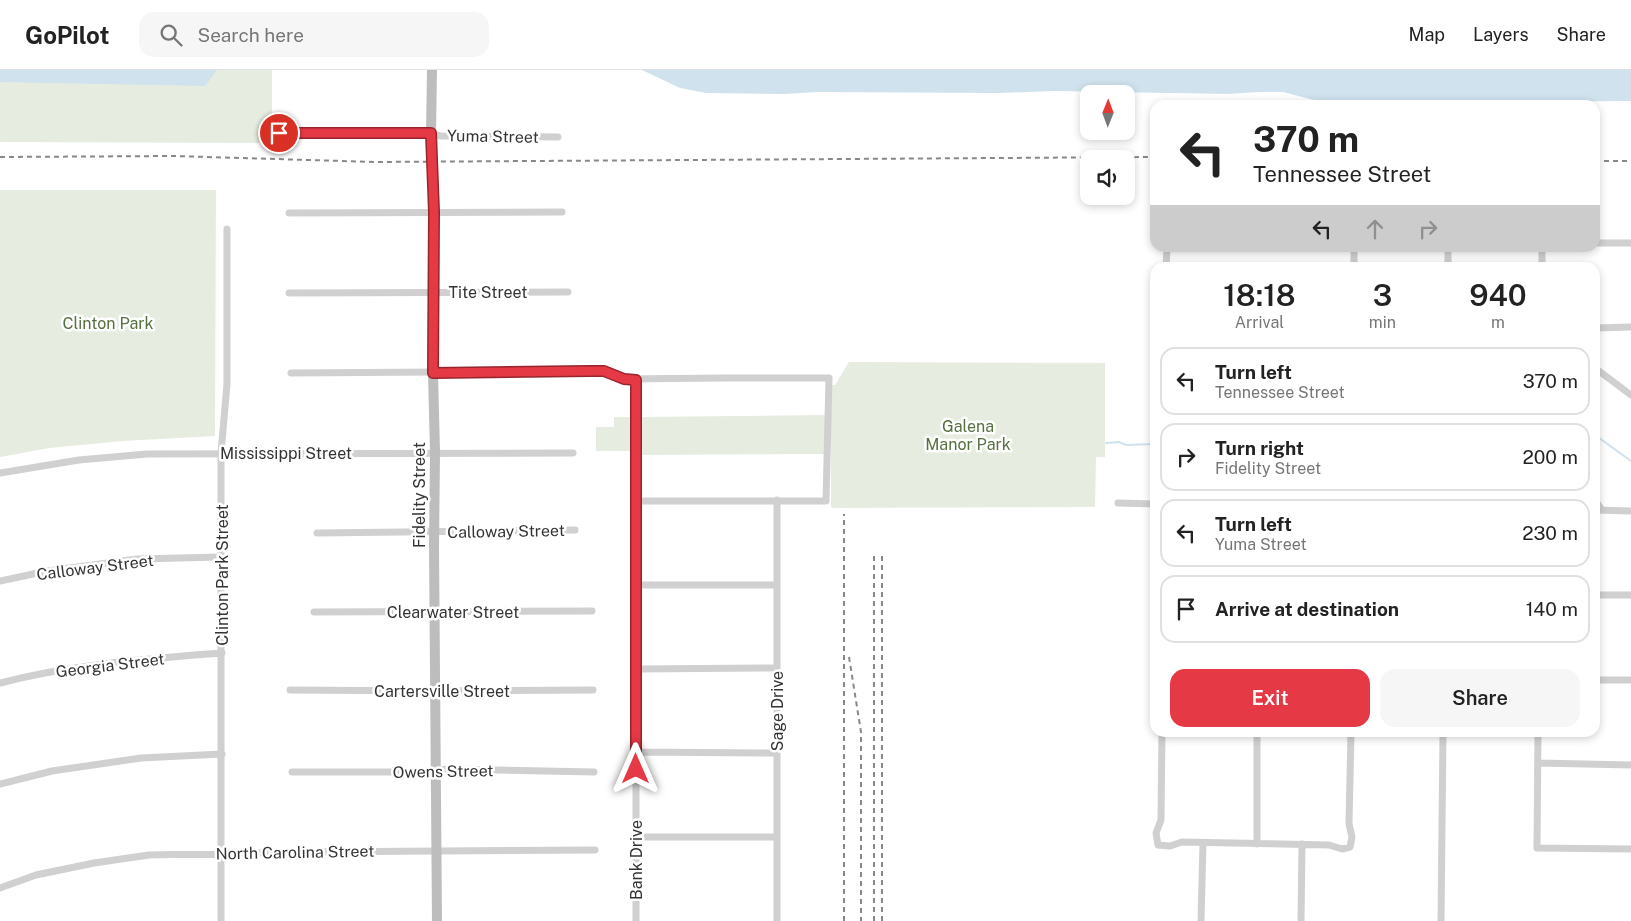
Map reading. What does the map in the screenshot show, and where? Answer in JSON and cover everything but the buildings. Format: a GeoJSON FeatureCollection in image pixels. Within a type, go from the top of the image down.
{"type":"FeatureCollection","features":[{"type":"Feature","properties":{"kind":"main road","name":"Fidelity Street"},"geometry":{"type":"LineString","coordinates":[[432,70],[435,452],[435,852],[437,921]]}},
{"type":"Feature","properties":{"kind":"street","name":"Yuma Street"},"geometry":{"type":"LineString","coordinates":[[279,133],[431,133],[441,136],[558,137]]}},
{"type":"Feature","properties":{"kind":"street"},"geometry":{"type":"LineString","coordinates":[[289,213],[562,212]]}},
{"type":"Feature","properties":{"kind":"street","name":"Clinton Park Street"},"geometry":{"type":"LineString","coordinates":[[221,921],[221,453],[227,384],[227,229]]}},
{"type":"Feature","properties":{"kind":"street"},"geometry":{"type":"LineString","coordinates":[[1600,243],[1631,243]]}},
{"type":"Feature","properties":{"kind":"street","name":"Tite Street"},"geometry":{"type":"LineString","coordinates":[[289,293],[568,292]]}},
{"type":"Feature","properties":{"kind":"street"},"geometry":{"type":"LineString","coordinates":[[1600,328],[1631,327]]}},
{"type":"Feature","properties":{"kind":"street"},"geometry":{"type":"LineString","coordinates":[[291,373],[604,371],[624,379],[636,380],[829,378],[826,500],[636,500]]}},
{"type":"Feature","properties":{"kind":"street"},"geometry":{"type":"LineString","coordinates":[[1600,372],[1631,395]]}},
{"type":"Feature","properties":{"kind":"street","name":"Bank Drive"},"geometry":{"type":"LineString","coordinates":[[636,380],[636,921]]}},
{"type":"Feature","properties":{"kind":"street","name":"Mississippi Street"},"geometry":{"type":"LineString","coordinates":[[0,473],[79,460],[137,454],[573,453]]}},
{"type":"Feature","properties":{"kind":"street","name":"Sage Drive"},"geometry":{"type":"LineString","coordinates":[[777,500],[777,921]]}},
{"type":"Feature","properties":{"kind":"street"},"geometry":{"type":"LineString","coordinates":[[1118,503],[1150,504]]}},
{"type":"Feature","properties":{"kind":"street"},"geometry":{"type":"LineString","coordinates":[[1600,510],[1631,511]]}},
{"type":"Feature","properties":{"kind":"street","name":"Calloway Street"},"geometry":{"type":"LineString","coordinates":[[317,533],[575,530]]}},
{"type":"Feature","properties":{"kind":"street","name":"Calloway Street"},"geometry":{"type":"LineString","coordinates":[[0,581],[40,572],[137,559],[221,557]]}},
{"type":"Feature","properties":{"kind":"street"},"geometry":{"type":"LineString","coordinates":[[636,585],[777,584]]}},
{"type":"Feature","properties":{"kind":"street"},"geometry":{"type":"LineString","coordinates":[[1600,594],[1631,595]]}},
{"type":"Feature","properties":{"kind":"street","name":"Clearwater Street"},"geometry":{"type":"LineString","coordinates":[[314,612],[592,611]]}},
{"type":"Feature","properties":{"kind":"street","name":"Georgia Street"},"geometry":{"type":"LineString","coordinates":[[0,683],[26,676],[86,666],[149,658],[222,653]]}},
{"type":"Feature","properties":{"kind":"street"},"geometry":{"type":"LineString","coordinates":[[636,669],[777,668]]}},
{"type":"Feature","properties":{"kind":"street"},"geometry":{"type":"LineString","coordinates":[[1600,680],[1631,680]]}},
{"type":"Feature","properties":{"kind":"street","name":"Cartersville Street"},"geometry":{"type":"LineString","coordinates":[[290,690],[594,690]]}},
{"type":"Feature","properties":{"kind":"street"},"geometry":{"type":"LineString","coordinates":[[1162,737],[1161,820],[1156,834],[1158,845],[1170,846],[1182,842],[1302,844],[1329,845],[1342,849],[1350,847],[1352,837],[1349,824],[1351,737]]}},
{"type":"Feature","properties":{"kind":"street"},"geometry":{"type":"LineString","coordinates":[[1257,737],[1257,844]]}},
{"type":"Feature","properties":{"kind":"street"},"geometry":{"type":"LineString","coordinates":[[1441,921],[1443,737]]}},
{"type":"Feature","properties":{"kind":"street"},"geometry":{"type":"LineString","coordinates":[[1538,737],[1537,848],[1631,849]]}},
{"type":"Feature","properties":{"kind":"street"},"geometry":{"type":"LineString","coordinates":[[636,752],[777,753]]}},
{"type":"Feature","properties":{"kind":"street"},"geometry":{"type":"LineString","coordinates":[[0,784],[52,771],[141,758],[222,754]]}},
{"type":"Feature","properties":{"kind":"street"},"geometry":{"type":"LineString","coordinates":[[1538,763],[1631,765]]}},
{"type":"Feature","properties":{"kind":"street","name":"Owens Street"},"geometry":{"type":"LineString","coordinates":[[292,772],[424,772],[448,769],[594,772]]}},
{"type":"Feature","properties":{"kind":"street"},"geometry":{"type":"LineString","coordinates":[[636,837],[777,837]]}},
{"type":"Feature","properties":{"kind":"street"},"geometry":{"type":"LineString","coordinates":[[1201,921],[1203,843]]}},
{"type":"Feature","properties":{"kind":"street"},"geometry":{"type":"LineString","coordinates":[[1301,921],[1302,844]]}},
{"type":"Feature","properties":{"kind":"street","name":"North Carolina Street"},"geometry":{"type":"LineString","coordinates":[[0,888],[36,875],[94,863],[149,855],[595,850]]}},
{"type":"Feature","properties":{"kind":"green space"},"geometry":{"type":"Polygon","coordinates":[[[0,70],[272,70],[272,143],[0,142],[0,70]]]}},
{"type":"Feature","properties":{"kind":"green space","name":"Clinton Park"},"geometry":{"type":"Polygon","coordinates":[[[0,190],[216,190],[215,436],[122,441],[49,448],[0,457],[0,190]]]}},
{"type":"Feature","properties":{"kind":"green space","name":"Galena Manor Park"},"geometry":{"type":"Polygon","coordinates":[[[849,362],[1105,363],[1105,457],[1096,457],[1095,507],[831,507],[831,385],[835,385],[849,362]]]}},
{"type":"Feature","properties":{"kind":"green space"},"geometry":{"type":"Polygon","coordinates":[[[825,415],[825,454],[640,455],[640,417],[825,415]]]}},
{"type":"Feature","properties":{"kind":"green space"},"geometry":{"type":"Polygon","coordinates":[[[614,417],[632,417],[631,451],[596,451],[596,427],[614,427],[614,417]]]}},
{"type":"Feature","properties":{"kind":"water"},"geometry":{"type":"Polygon","coordinates":[[[0,70],[217,70],[205,86],[0,82],[0,70]]]}},
{"type":"Feature","properties":{"kind":"water"},"geometry":{"type":"Polygon","coordinates":[[[642,70],[1631,70],[1631,101],[1314,100],[1283,92],[1228,94],[1135,92],[1135,85],[1080,85],[1080,91],[999,93],[706,93],[680,88],[642,70]]]}},
{"type":"Feature","properties":{"kind":"waterway"},"geometry":{"type":"LineString","coordinates":[[1600,439],[1631,461]]}},
{"type":"Feature","properties":{"kind":"waterway"},"geometry":{"type":"LineString","coordinates":[[1106,443],[1150,444]]}},
{"type":"Feature","properties":{"kind":"railway"},"geometry":{"type":"LineString","coordinates":[[0,157],[174,156],[376,162],[1150,157]]}},
{"type":"Feature","properties":{"kind":"railway"},"geometry":{"type":"LineString","coordinates":[[1600,161],[1631,161]]}},
{"type":"Feature","properties":{"kind":"railway"},"geometry":{"type":"LineString","coordinates":[[844,514],[844,921]]}},
{"type":"Feature","properties":{"kind":"railway"},"geometry":{"type":"LineString","coordinates":[[874,554],[874,921]]}},
{"type":"Feature","properties":{"kind":"railway"},"geometry":{"type":"LineString","coordinates":[[882,554],[882,921]]}},
{"type":"Feature","properties":{"kind":"railway"},"geometry":{"type":"LineString","coordinates":[[849,657],[861,732],[861,921]]}},
{"type":"Feature","properties":{"kind":"route"},"geometry":{"type":"LineString","coordinates":[[279,133],[431,133],[434,212],[433,373],[604,371],[616,378],[636,380],[636,769]]}}]}
